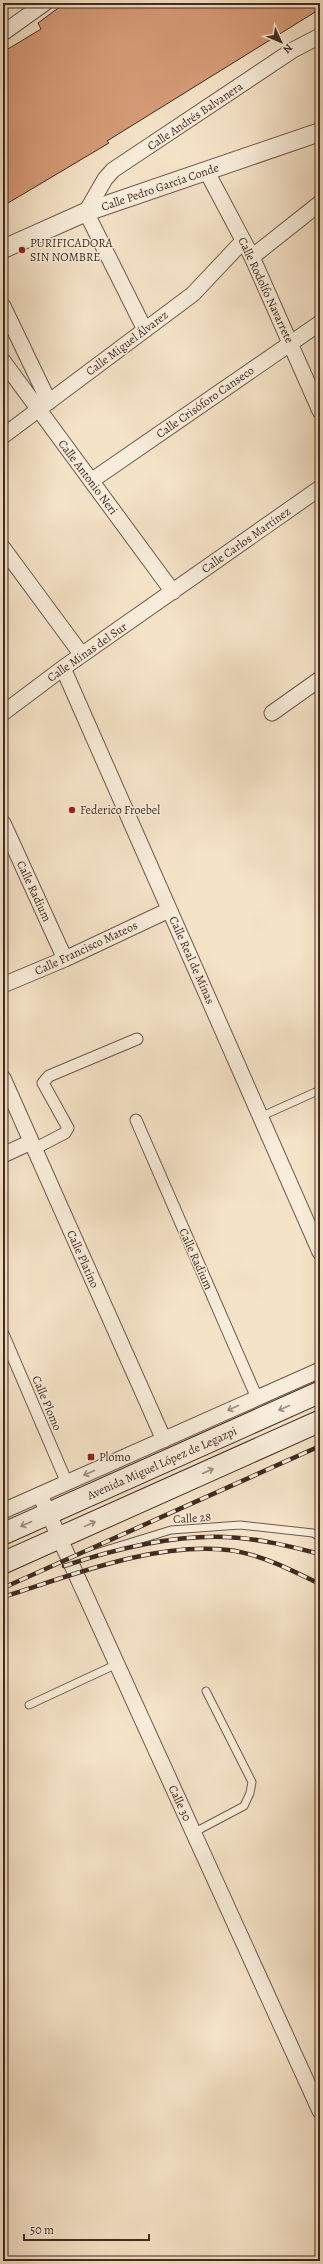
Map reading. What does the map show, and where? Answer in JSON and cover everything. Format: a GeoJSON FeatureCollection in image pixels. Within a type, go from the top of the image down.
{"type":"FeatureCollection","features":[{"type":"Feature","properties":{"kind":"main road","name":"Avenida Miguel López de Legazpi"},"geometry":{"type":"LineString","coordinates":[[3,1534],[320,1392]]}},
{"type":"Feature","properties":{"kind":"main road"},"geometry":{"type":"LineString","coordinates":[[3,1563],[320,1421]]}},
{"type":"Feature","properties":{"kind":"street"},"geometry":{"type":"LineString","coordinates":[[3,33],[37,5]]}},
{"type":"Feature","properties":{"kind":"street","name":"Calle Andrés Balvanera"},"geometry":{"type":"LineString","coordinates":[[86,212],[105,179],[113,170],[293,50],[320,36]]}},
{"type":"Feature","properties":{"kind":"street","name":"Calle Pedro García Conde"},"geometry":{"type":"LineString","coordinates":[[3,249],[86,212],[207,172],[320,132]]}},
{"type":"Feature","properties":{"kind":"street","name":"Calle Rodolfo Navarrete"},"geometry":{"type":"LineString","coordinates":[[207,172],[252,257],[320,411]]}},
{"type":"Feature","properties":{"kind":"street"},"geometry":{"type":"LineString","coordinates":[[252,257],[320,203]]}},
{"type":"Feature","properties":{"kind":"street"},"geometry":{"type":"LineString","coordinates":[[86,212],[145,330]]}},
{"type":"Feature","properties":{"kind":"street","name":"Calle Miguel Álvarez"},"geometry":{"type":"LineString","coordinates":[[3,436],[193,294],[243,241]]}},
{"type":"Feature","properties":{"kind":"street"},"geometry":{"type":"LineString","coordinates":[[3,306],[43,406]]}},
{"type":"Feature","properties":{"kind":"street","name":"Calle Crisóforo Canseco"},"geometry":{"type":"LineString","coordinates":[[91,481],[320,323]]}},
{"type":"Feature","properties":{"kind":"street","name":"Calle Antonio Neri"},"geometry":{"type":"LineString","coordinates":[[3,361],[43,406],[91,481],[173,592]]}},
{"type":"Feature","properties":{"kind":"street","name":"Calle Carlos Martínez"},"geometry":{"type":"LineString","coordinates":[[173,592],[320,488]]}},
{"type":"Feature","properties":{"kind":"street"},"geometry":{"type":"LineString","coordinates":[[3,548],[82,655]]}},
{"type":"Feature","properties":{"kind":"street","name":"Calle Minas del Sur"},"geometry":{"type":"LineString","coordinates":[[3,713],[63,668],[173,592]]}},
{"type":"Feature","properties":{"kind":"street","name":"Calle Real de Minas"},"geometry":{"type":"LineString","coordinates":[[63,668],[320,1252]]}},
{"type":"Feature","properties":{"kind":"street"},"geometry":{"type":"LineString","coordinates":[[272,713],[320,679]]}},
{"type":"Feature","properties":{"kind":"street","name":"Calle Radium"},"geometry":{"type":"LineString","coordinates":[[3,823],[65,959]]}},
{"type":"Feature","properties":{"kind":"street","name":"Calle Francisco Mateos"},"geometry":{"type":"LineString","coordinates":[[3,985],[65,959],[170,910]]}},
{"type":"Feature","properties":{"kind":"street"},"geometry":{"type":"LineString","coordinates":[[3,1154],[65,1133],[68,1128],[43,1083],[49,1076],[137,1038]]}},
{"type":"Feature","properties":{"kind":"street","name":"Calle Platino"},"geometry":{"type":"LineString","coordinates":[[3,1078],[164,1440]]}},
{"type":"Feature","properties":{"kind":"street","name":"Calle Radium"},"geometry":{"type":"LineString","coordinates":[[136,1120],[257,1398]]}},
{"type":"Feature","properties":{"kind":"street","name":"Calle Plomo"},"geometry":{"type":"LineString","coordinates":[[3,1334],[67,1483]]}},
{"type":"Feature","properties":{"kind":"street","name":"Avenida Miguel López de Legazpi"},"geometry":{"type":"LineString","coordinates":[[3,1511],[320,1370]]}},
{"type":"Feature","properties":{"kind":"street","name":"Calle 30"},"geometry":{"type":"LineString","coordinates":[[40,1495],[320,2111]]}},
{"type":"Feature","properties":{"kind":"lane"},"geometry":{"type":"LineString","coordinates":[[260,1117],[320,1090]]}},
{"type":"Feature","properties":{"kind":"lane","name":"Calle 28"},"geometry":{"type":"LineString","coordinates":[[70,1561],[171,1530],[240,1525],[313,1533],[320,1537]]}},
{"type":"Feature","properties":{"kind":"lane"},"geometry":{"type":"LineString","coordinates":[[29,1705],[117,1664]]}},
{"type":"Feature","properties":{"kind":"lane"},"geometry":{"type":"LineString","coordinates":[[193,1833],[244,1806],[250,1793],[252,1782],[206,1691]]}},
{"type":"Feature","properties":{"kind":"building"},"geometry":{"type":"Polygon","coordinates":[[[65,3],[320,3],[320,9],[107,141],[109,143],[3,206],[3,52],[41,29],[38,23],[65,3]]]}},
{"type":"Feature","properties":{"kind":"railway"},"geometry":{"type":"LineString","coordinates":[[3,1588],[320,1446]]}},
{"type":"Feature","properties":{"kind":"railway"},"geometry":{"type":"LineString","coordinates":[[64,1566],[143,1544],[184,1538],[205,1537],[225,1537],[261,1541],[285,1545],[320,1554]]}},
{"type":"Feature","properties":{"kind":"railway"},"geometry":{"type":"LineString","coordinates":[[3,1597],[114,1562],[171,1551],[200,1549],[228,1550],[251,1555],[275,1563],[320,1584]]}},
{"type":"Feature","properties":{"kind":"place","name":"PURIFICADORA SIN NOMBRE"},"geometry":{"type":"Point","coordinates":[22,250]}},
{"type":"Feature","properties":{"kind":"place","name":"Federico Froebel"},"geometry":{"type":"Point","coordinates":[72,810]}},
{"type":"Feature","properties":{"kind":"place","name":"Plomo"},"geometry":{"type":"Point","coordinates":[91,1457]}}]}
